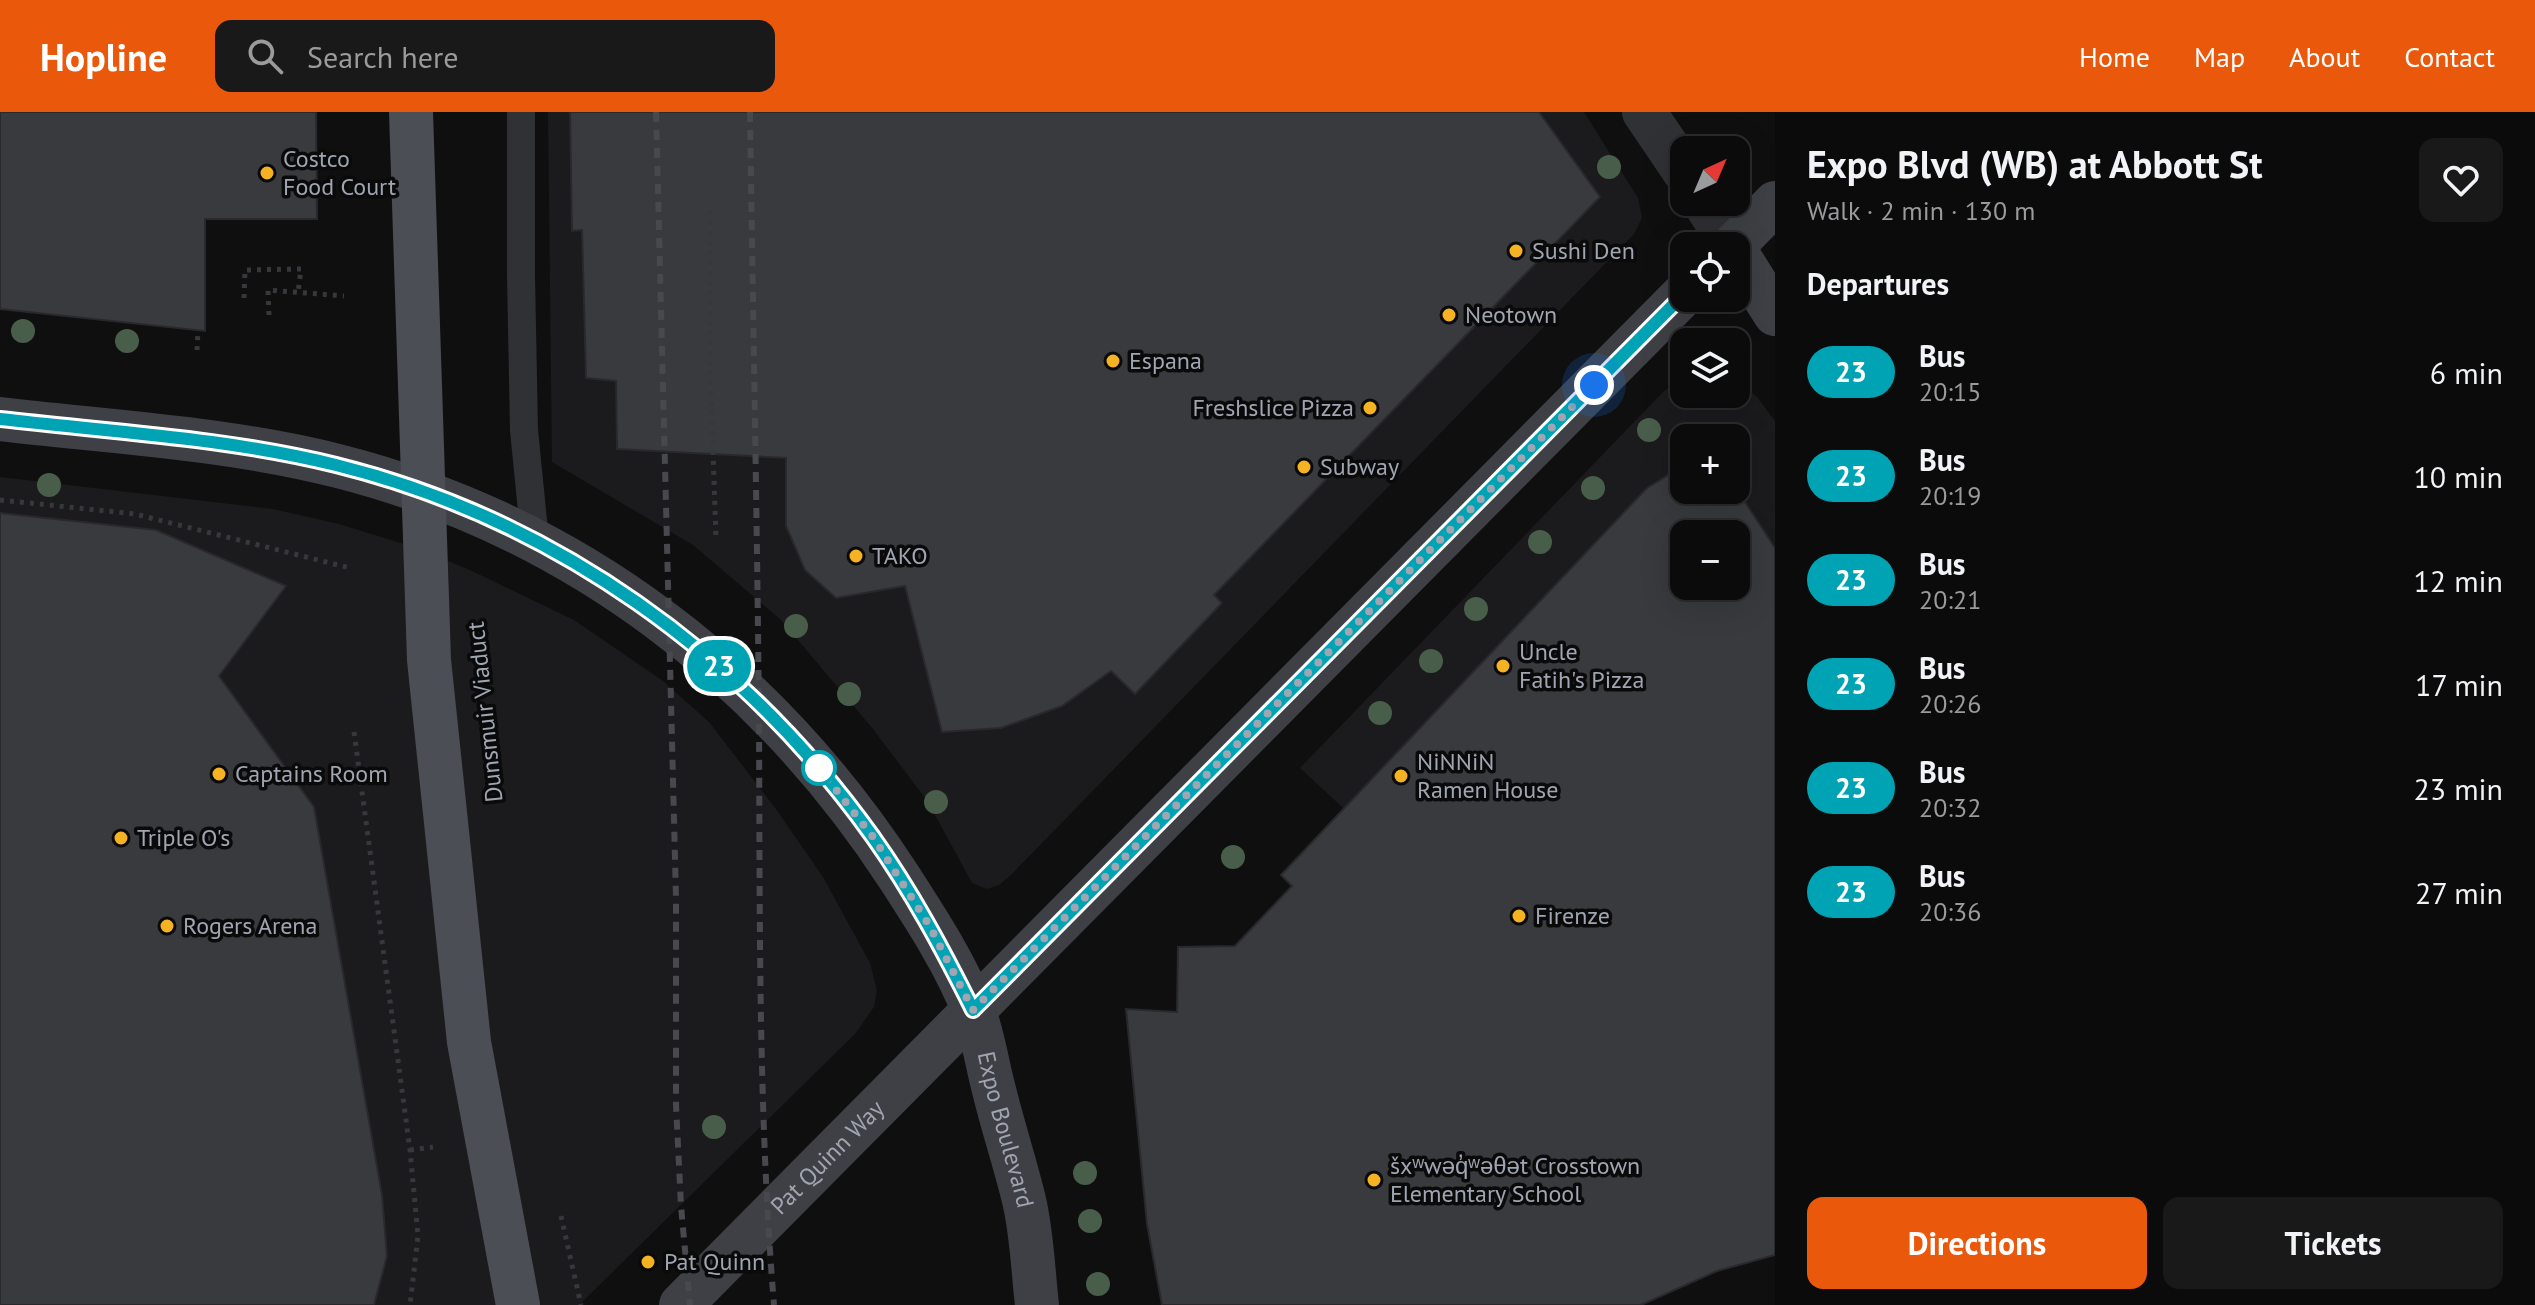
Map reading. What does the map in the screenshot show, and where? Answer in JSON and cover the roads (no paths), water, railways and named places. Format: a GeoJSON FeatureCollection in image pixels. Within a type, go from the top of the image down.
{"type":"FeatureCollection","features":[{"type":"Feature","properties":{"kind":"main road","name":"Dunsmuir Viaduct"},"geometry":{"type":"LineString","coordinates":[[411,112],[429,660],[469,1042],[518,1305]]}},
{"type":"Feature","properties":{"kind":"street"},"geometry":{"type":"LineString","coordinates":[[1644,112],[1670,150]]}},
{"type":"Feature","properties":{"kind":"street"},"geometry":{"type":"LineString","coordinates":[[1747,232],[1775,203]]}},
{"type":"Feature","properties":{"kind":"street"},"geometry":{"type":"LineString","coordinates":[[1750,274],[1775,314]]}},
{"type":"Feature","properties":{"kind":"street","name":"Pat Quinn Way"},"geometry":{"type":"LineString","coordinates":[[681,1305],[1670,308]]}},
{"type":"Feature","properties":{"kind":"street","name":"Expo Boulevard"},"geometry":{"type":"LineString","coordinates":[[0,419],[227,445],[315,460],[447,501],[535,541],[619,589],[684,637],[731,677],[792,736],[873,837],[929,925],[973,1010],[1025,1204],[1037,1305]]}},
{"type":"Feature","properties":{"kind":"lane"},"geometry":{"type":"LineString","coordinates":[[521,112],[524,430],[535,541]]}},
{"type":"Feature","properties":{"kind":"railway"},"geometry":{"type":"LineString","coordinates":[[656,112],[676,898],[676,1105],[690,1305]]}},
{"type":"Feature","properties":{"kind":"railway"},"geometry":{"type":"LineString","coordinates":[[750,112],[761,1012],[765,1158],[774,1305]]}},
{"type":"Feature","properties":{"kind":"place","name":"Costco Food Court"},"geometry":{"type":"Point","coordinates":[267,173]}},
{"type":"Feature","properties":{"kind":"place","name":"Sushi Den"},"geometry":{"type":"Point","coordinates":[1516,251]}},
{"type":"Feature","properties":{"kind":"place","name":"Neotown"},"geometry":{"type":"Point","coordinates":[1449,315]}},
{"type":"Feature","properties":{"kind":"place","name":"Espana"},"geometry":{"type":"Point","coordinates":[1113,361]}},
{"type":"Feature","properties":{"kind":"place","name":"Freshslice Pizza"},"geometry":{"type":"Point","coordinates":[1370,408]}},
{"type":"Feature","properties":{"kind":"place","name":"Subway"},"geometry":{"type":"Point","coordinates":[1304,467]}},
{"type":"Feature","properties":{"kind":"place","name":"TAKO"},"geometry":{"type":"Point","coordinates":[856,556]}},
{"type":"Feature","properties":{"kind":"place","name":"Uncle Fatih's Pizza"},"geometry":{"type":"Point","coordinates":[1503,666]}},
{"type":"Feature","properties":{"kind":"place","name":"Captains Room"},"geometry":{"type":"Point","coordinates":[219,774]}},
{"type":"Feature","properties":{"kind":"place","name":"NiNNiN Ramen House"},"geometry":{"type":"Point","coordinates":[1401,776]}},
{"type":"Feature","properties":{"kind":"place","name":"Triple O's"},"geometry":{"type":"Point","coordinates":[121,838]}},
{"type":"Feature","properties":{"kind":"place","name":"Firenze"},"geometry":{"type":"Point","coordinates":[1519,916]}},
{"type":"Feature","properties":{"kind":"place","name":"Rogers Arena"},"geometry":{"type":"Point","coordinates":[167,926]}},
{"type":"Feature","properties":{"kind":"place","name":"šxʷwəq̓ʷəθət Crosstown Elementary School"},"geometry":{"type":"Point","coordinates":[1374,1180]}},
{"type":"Feature","properties":{"kind":"place","name":"Pat Quinn"},"geometry":{"type":"Point","coordinates":[648,1262]}}]}
